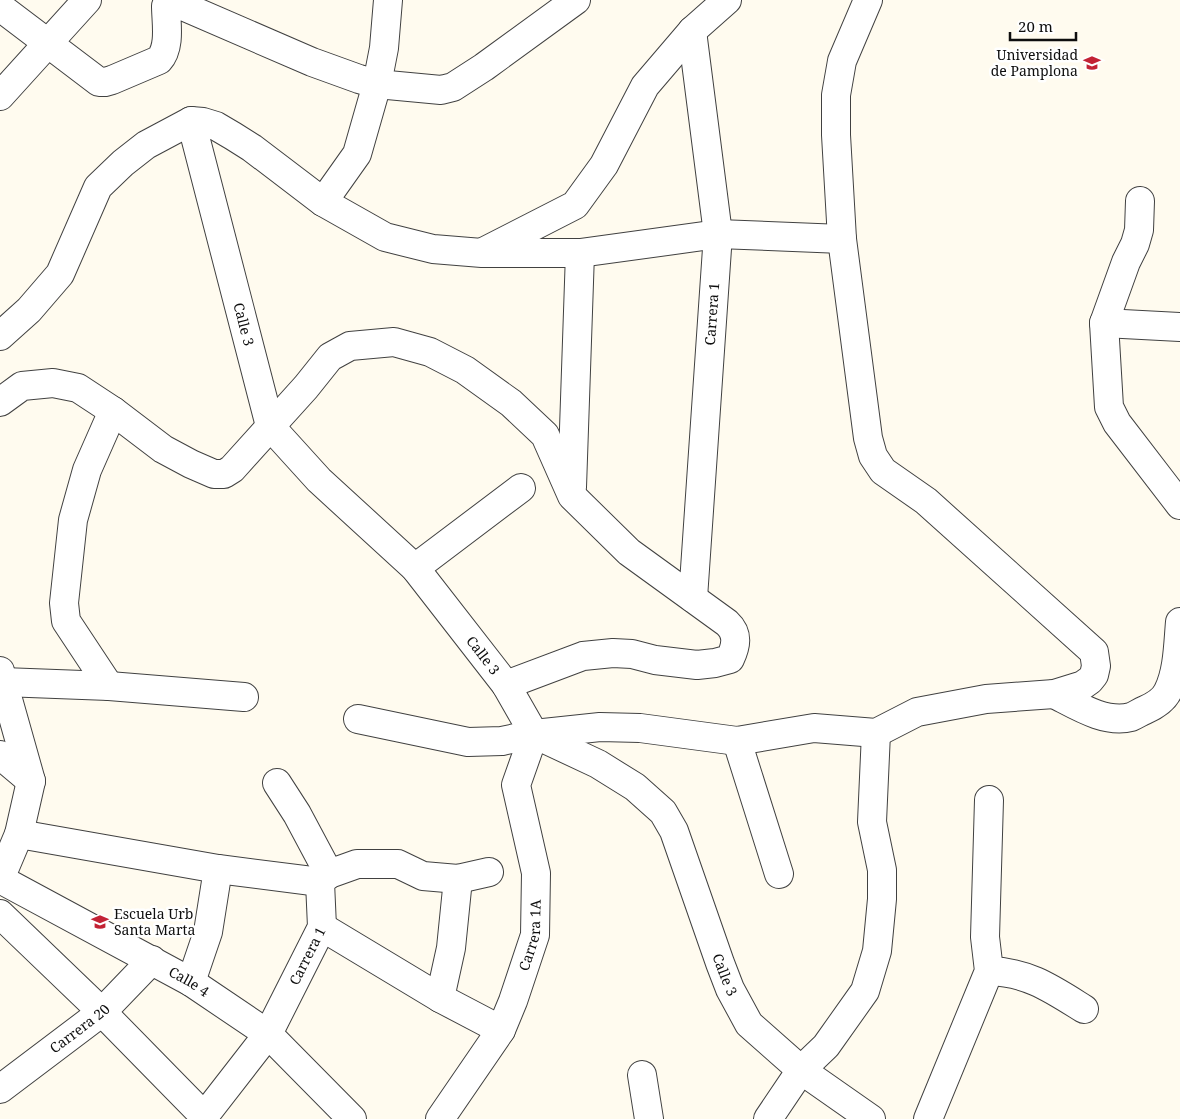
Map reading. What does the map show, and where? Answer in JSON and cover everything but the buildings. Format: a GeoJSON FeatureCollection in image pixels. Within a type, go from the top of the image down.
{"type":"FeatureCollection","features":[{"type":"Feature","properties":{"kind":"street"},"geometry":{"type":"LineString","coordinates":[[0,96],[87,0]]}},
{"type":"Feature","properties":{"kind":"street"},"geometry":{"type":"LineString","coordinates":[[323,202],[358,154],[377,84],[384,48],[388,0]]}},
{"type":"Feature","properties":{"kind":"street"},"geometry":{"type":"LineString","coordinates":[[0,7],[99,82],[105,82],[159,60],[164,54],[166,46],[166,6],[169,2],[173,1],[312,62],[359,80],[377,84],[441,90],[453,87],[484,67],[576,0]]}},
{"type":"Feature","properties":{"kind":"street"},"geometry":{"type":"LineString","coordinates":[[482,253],[575,205],[604,165],[645,86],[692,30],[727,0]]}},
{"type":"Feature","properties":{"kind":"street"},"geometry":{"type":"LineString","coordinates":[[358,719],[468,742],[502,741],[534,734],[600,728],[640,728],[737,742],[814,728],[876,733],[918,712],[986,699],[1054,694],[1083,685],[1094,675],[1096,666],[1094,652],[926,501],[883,471],[872,456],[842,239],[836,135],[836,95],[842,61],[868,0]]}},
{"type":"Feature","properties":{"kind":"street","name":"Carrera 1"},"geometry":{"type":"LineString","coordinates":[[692,30],[718,234],[693,598]]}},
{"type":"Feature","properties":{"kind":"street"},"geometry":{"type":"LineString","coordinates":[[0,336],[29,310],[60,274],[98,188],[123,162],[146,145],[191,121],[216,126],[233,136],[252,148],[323,202],[384,237],[433,249],[482,253],[580,253],[718,234],[842,239]]}},
{"type":"Feature","properties":{"kind":"street","name":"Calle 3"},"geometry":{"type":"LineString","coordinates":[[191,121],[270,426],[320,480],[415,568],[506,685],[534,734],[598,764],[635,786],[663,812],[674,832],[730,989],[748,1024],[801,1070],[871,1119]]}},
{"type":"Feature","properties":{"kind":"street"},"geometry":{"type":"LineString","coordinates":[[1140,201],[1135,244],[1126,262],[1104,323],[1109,407],[1117,423],[1180,505]]}},
{"type":"Feature","properties":{"kind":"street"},"geometry":{"type":"LineString","coordinates":[[572,496],[580,253]]}},
{"type":"Feature","properties":{"kind":"street"},"geometry":{"type":"LineString","coordinates":[[1104,323],[1180,327]]}},
{"type":"Feature","properties":{"kind":"street"},"geometry":{"type":"LineString","coordinates":[[0,402],[22,386],[53,383],[78,388],[113,411],[163,449],[214,474],[224,474],[232,468],[306,387],[330,357],[350,346],[394,342],[430,352],[465,370],[511,403],[545,434],[572,496],[629,552],[733,628],[736,640],[730,659],[715,663],[697,665],[655,660],[632,654],[613,653],[583,656],[506,685]]}},
{"type":"Feature","properties":{"kind":"street"},"geometry":{"type":"LineString","coordinates":[[109,686],[66,621],[64,603],[74,520],[87,470],[113,411]]}},
{"type":"Feature","properties":{"kind":"street"},"geometry":{"type":"LineString","coordinates":[[415,568],[521,488]]}},
{"type":"Feature","properties":{"kind":"street"},"geometry":{"type":"LineString","coordinates":[[1054,694],[1100,715],[1117,718],[1130,717],[1161,702],[1168,691],[1176,658],[1180,622]]}},
{"type":"Feature","properties":{"kind":"street"},"geometry":{"type":"LineString","coordinates":[[0,879],[19,834],[31,781],[2,677],[244,697]]}},
{"type":"Feature","properties":{"kind":"street"},"geometry":{"type":"LineString","coordinates":[[768,1119],[801,1070],[826,1046],[865,991],[877,951],[882,899],[882,870],[872,822],[876,733]]}},
{"type":"Feature","properties":{"kind":"street","name":"Carrera 1A"},"geometry":{"type":"LineString","coordinates":[[440,1119],[501,1030],[513,1001],[535,935],[536,873],[516,785],[534,734]]}},
{"type":"Feature","properties":{"kind":"street"},"geometry":{"type":"LineString","coordinates":[[737,742],[779,874]]}},
{"type":"Feature","properties":{"kind":"street"},"geometry":{"type":"LineString","coordinates":[[0,755],[31,781]]}},
{"type":"Feature","properties":{"kind":"street","name":"Carrera 1"},"geometry":{"type":"LineString","coordinates":[[204,1118],[268,1034],[322,927],[324,878],[297,814],[277,783]]}},
{"type":"Feature","properties":{"kind":"street"},"geometry":{"type":"LineString","coordinates":[[928,1119],[989,971],[984,937],[989,800]]}},
{"type":"Feature","properties":{"kind":"street"},"geometry":{"type":"LineString","coordinates":[[19,834],[218,869],[324,878],[357,864],[398,864],[423,876],[458,879],[489,872]]}},
{"type":"Feature","properties":{"kind":"street"},"geometry":{"type":"LineString","coordinates":[[191,982],[208,932],[218,869]]}},
{"type":"Feature","properties":{"kind":"street","name":"Calle 4"},"geometry":{"type":"LineString","coordinates":[[0,879],[191,982],[268,1034],[352,1119]]}},
{"type":"Feature","properties":{"kind":"street"},"geometry":{"type":"LineString","coordinates":[[440,998],[451,948],[458,879]]}},
{"type":"Feature","properties":{"kind":"street"},"geometry":{"type":"LineString","coordinates":[[0,914],[102,1012],[204,1118]]}},
{"type":"Feature","properties":{"kind":"street"},"geometry":{"type":"LineString","coordinates":[[322,927],[440,998],[501,1030]]}},
{"type":"Feature","properties":{"kind":"street","name":"Carrera 20"},"geometry":{"type":"LineString","coordinates":[[0,1089],[102,1012],[152,960]]}},
{"type":"Feature","properties":{"kind":"street"},"geometry":{"type":"LineString","coordinates":[[989,971],[1011,973],[1046,985],[1084,1009]]}},
{"type":"Feature","properties":{"kind":"street"},"geometry":{"type":"LineString","coordinates":[[642,1075],[649,1119]]}},
{"type":"Feature","properties":{"kind":"place","name":"Universidad de Pamplona"},"geometry":{"type":"Point","coordinates":[1092,63]}},
{"type":"Feature","properties":{"kind":"place","name":"Escuela Urb Santa Marta"},"geometry":{"type":"Point","coordinates":[100,922]}}]}
